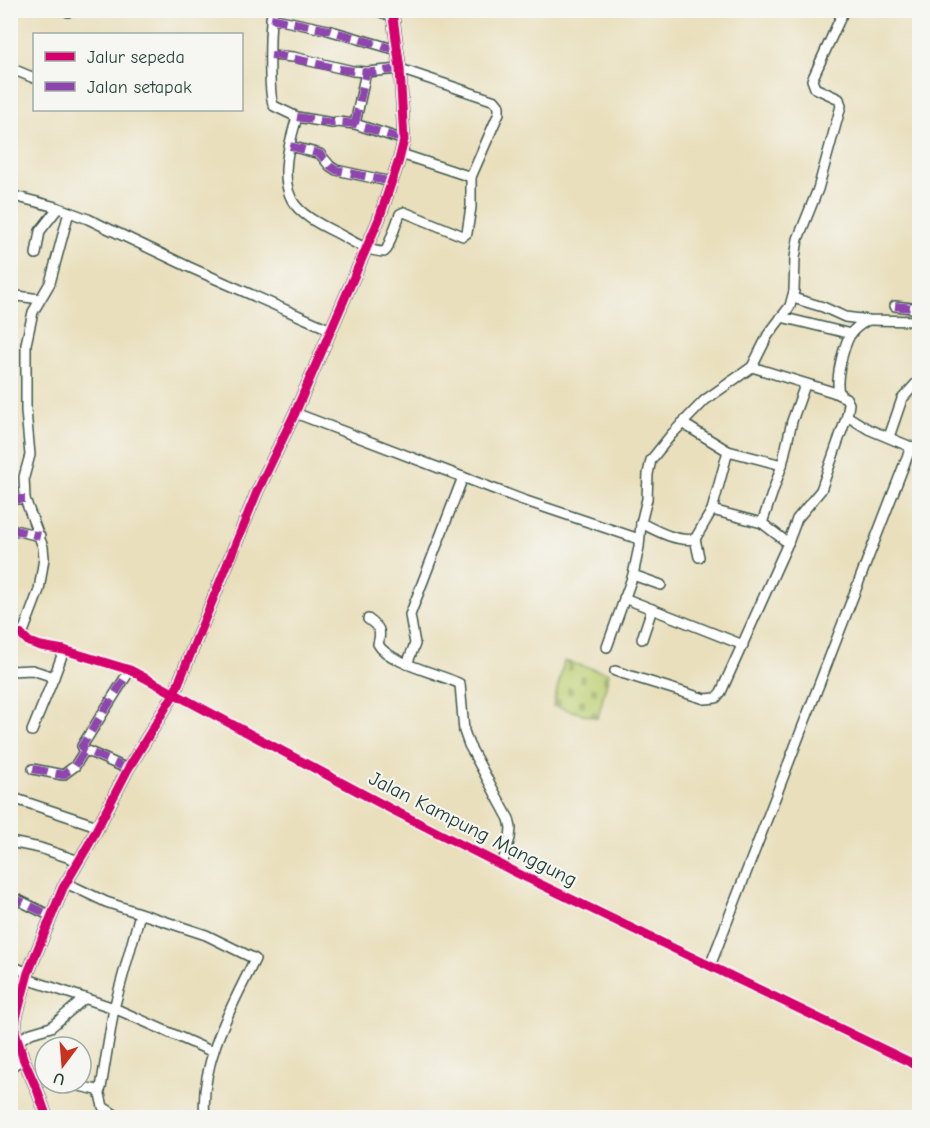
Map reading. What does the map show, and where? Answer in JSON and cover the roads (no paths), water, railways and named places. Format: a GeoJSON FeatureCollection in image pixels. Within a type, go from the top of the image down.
{"type":"FeatureCollection","features":[{"type":"Feature","properties":{"kind":"street"},"geometry":{"type":"LineString","coordinates":[[46,1118],[43,1103],[17,1041],[13,1017],[28,976],[66,883],[128,769],[174,694],[257,492],[295,412],[379,219],[401,154],[404,140],[400,69],[392,13],[375,10]]}},
{"type":"Feature","properties":{"kind":"street"},"geometry":{"type":"LineString","coordinates":[[607,647],[633,575],[647,499],[651,460],[682,423],[714,393],[752,367],[768,335],[793,298],[798,239],[818,189],[841,106],[839,99],[814,88],[812,80],[844,10]]}},
{"type":"Feature","properties":{"kind":"street"},"geometry":{"type":"LineString","coordinates":[[398,50],[272,14],[271,102],[274,106],[297,117],[355,124],[404,140]]}},
{"type":"Feature","properties":{"kind":"street"},"geometry":{"type":"LineString","coordinates":[[271,55],[293,57],[366,72],[400,69],[485,97],[499,106],[499,113],[471,177],[471,207],[465,235],[404,212],[400,214],[384,252],[366,249],[314,221],[292,202],[286,187],[290,146],[297,117]]}},
{"type":"Feature","properties":{"kind":"street"},"geometry":{"type":"LineString","coordinates":[[10,68],[33,78]]}},
{"type":"Feature","properties":{"kind":"street"},"geometry":{"type":"LineString","coordinates":[[355,124],[366,72]]}},
{"type":"Feature","properties":{"kind":"street"},"geometry":{"type":"LineString","coordinates":[[290,146],[320,154],[336,170],[392,183]]}},
{"type":"Feature","properties":{"kind":"street"},"geometry":{"type":"LineString","coordinates":[[401,154],[471,177]]}},
{"type":"Feature","properties":{"kind":"street"},"geometry":{"type":"LineString","coordinates":[[12,199],[69,212],[331,330]]}},
{"type":"Feature","properties":{"kind":"street"},"geometry":{"type":"LineString","coordinates":[[36,254],[40,231],[58,208]]}},
{"type":"Feature","properties":{"kind":"street"},"geometry":{"type":"LineString","coordinates":[[22,635],[43,575],[45,558],[40,536],[25,499],[24,477],[30,456],[26,411],[26,344],[33,312],[50,283],[69,212]]}},
{"type":"Feature","properties":{"kind":"street"},"geometry":{"type":"LineString","coordinates":[[10,294],[40,299]]}},
{"type":"Feature","properties":{"kind":"street"},"geometry":{"type":"LineString","coordinates":[[793,298],[823,307],[845,317],[920,321]]}},
{"type":"Feature","properties":{"kind":"street"},"geometry":{"type":"LineString","coordinates":[[895,306],[920,309]]}},
{"type":"Feature","properties":{"kind":"street"},"geometry":{"type":"LineString","coordinates":[[781,317],[851,334]]}},
{"type":"Feature","properties":{"kind":"street"},"geometry":{"type":"LineString","coordinates":[[840,395],[838,379],[846,346],[851,334],[868,320]]}},
{"type":"Feature","properties":{"kind":"street"},"geometry":{"type":"LineString","coordinates":[[615,671],[691,695],[714,698],[721,693],[800,513],[821,490],[847,416],[849,404],[846,398],[752,367]]}},
{"type":"Feature","properties":{"kind":"street"},"geometry":{"type":"LineString","coordinates":[[888,437],[902,399],[920,379]]}},
{"type":"Feature","properties":{"kind":"street"},"geometry":{"type":"LineString","coordinates":[[762,523],[782,465],[792,421],[805,385]]}},
{"type":"Feature","properties":{"kind":"street"},"geometry":{"type":"LineString","coordinates":[[295,412],[545,508],[639,539]]}},
{"type":"Feature","properties":{"kind":"street"},"geometry":{"type":"LineString","coordinates":[[710,966],[915,446],[868,429],[847,416]]}},
{"type":"Feature","properties":{"kind":"street"},"geometry":{"type":"LineString","coordinates":[[682,423],[728,451],[782,465]]}},
{"type":"Feature","properties":{"kind":"street"},"geometry":{"type":"LineString","coordinates":[[699,556],[695,539],[712,510],[728,451]]}},
{"type":"Feature","properties":{"kind":"street"},"geometry":{"type":"LineString","coordinates":[[407,664],[415,644],[410,615],[464,477]]}},
{"type":"Feature","properties":{"kind":"street"},"geometry":{"type":"LineString","coordinates":[[10,499],[25,499]]}},
{"type":"Feature","properties":{"kind":"street"},"geometry":{"type":"LineString","coordinates":[[712,510],[762,523],[788,543]]}},
{"type":"Feature","properties":{"kind":"street"},"geometry":{"type":"LineString","coordinates":[[641,522],[667,535],[687,540],[695,539]]}},
{"type":"Feature","properties":{"kind":"street"},"geometry":{"type":"LineString","coordinates":[[10,529],[40,536]]}},
{"type":"Feature","properties":{"kind":"street"},"geometry":{"type":"LineString","coordinates":[[633,575],[661,585]]}},
{"type":"Feature","properties":{"kind":"street"},"geometry":{"type":"LineString","coordinates":[[624,598],[743,645]]}},
{"type":"Feature","properties":{"kind":"street"},"geometry":{"type":"LineString","coordinates":[[642,639],[652,609]]}},
{"type":"Feature","properties":{"kind":"street"},"geometry":{"type":"LineString","coordinates":[[368,619],[381,631],[378,644],[380,647],[407,664],[460,684],[464,730],[469,744],[512,828],[502,865]]}},
{"type":"Feature","properties":{"kind":"street","name":"Jalan Kampung Manggung"},"geometry":{"type":"LineString","coordinates":[[10,629],[22,635],[29,642],[130,670],[391,809],[502,865],[920,1067]]}},
{"type":"Feature","properties":{"kind":"street"},"geometry":{"type":"LineString","coordinates":[[32,731],[64,650]]}},
{"type":"Feature","properties":{"kind":"street"},"geometry":{"type":"LineString","coordinates":[[10,670],[32,670],[54,677]]}},
{"type":"Feature","properties":{"kind":"street"},"geometry":{"type":"LineString","coordinates":[[128,769],[85,750],[83,744],[130,670]]}},
{"type":"Feature","properties":{"kind":"street"},"geometry":{"type":"LineString","coordinates":[[33,769],[63,775],[75,766],[85,750]]}},
{"type":"Feature","properties":{"kind":"street"},"geometry":{"type":"LineString","coordinates":[[10,797],[97,826]]}},
{"type":"Feature","properties":{"kind":"street"},"geometry":{"type":"LineString","coordinates":[[10,842],[40,848],[79,861]]}},
{"type":"Feature","properties":{"kind":"street"},"geometry":{"type":"LineString","coordinates":[[66,883],[106,902],[195,931],[255,959],[233,1003],[213,1052],[203,1104],[205,1118]]}},
{"type":"Feature","properties":{"kind":"street"},"geometry":{"type":"LineString","coordinates":[[10,896],[51,916]]}},
{"type":"Feature","properties":{"kind":"street"},"geometry":{"type":"LineString","coordinates":[[120,1118],[103,1107],[99,1090],[102,1084],[114,1008],[140,914]]}},
{"type":"Feature","properties":{"kind":"street"},"geometry":{"type":"LineString","coordinates":[[10,965],[28,976],[114,1008],[213,1052]]}},
{"type":"Feature","properties":{"kind":"street"},"geometry":{"type":"LineString","coordinates":[[17,1041],[51,1026],[85,998]]}},
{"type":"Feature","properties":{"kind":"street"},"geometry":{"type":"LineString","coordinates":[[10,1068],[23,1058]]}},
{"type":"Feature","properties":{"kind":"street"},"geometry":{"type":"LineString","coordinates":[[29,1073],[33,1074]]}},
{"type":"Feature","properties":{"kind":"street"},"geometry":{"type":"LineString","coordinates":[[93,1089],[99,1090]]}}]}
